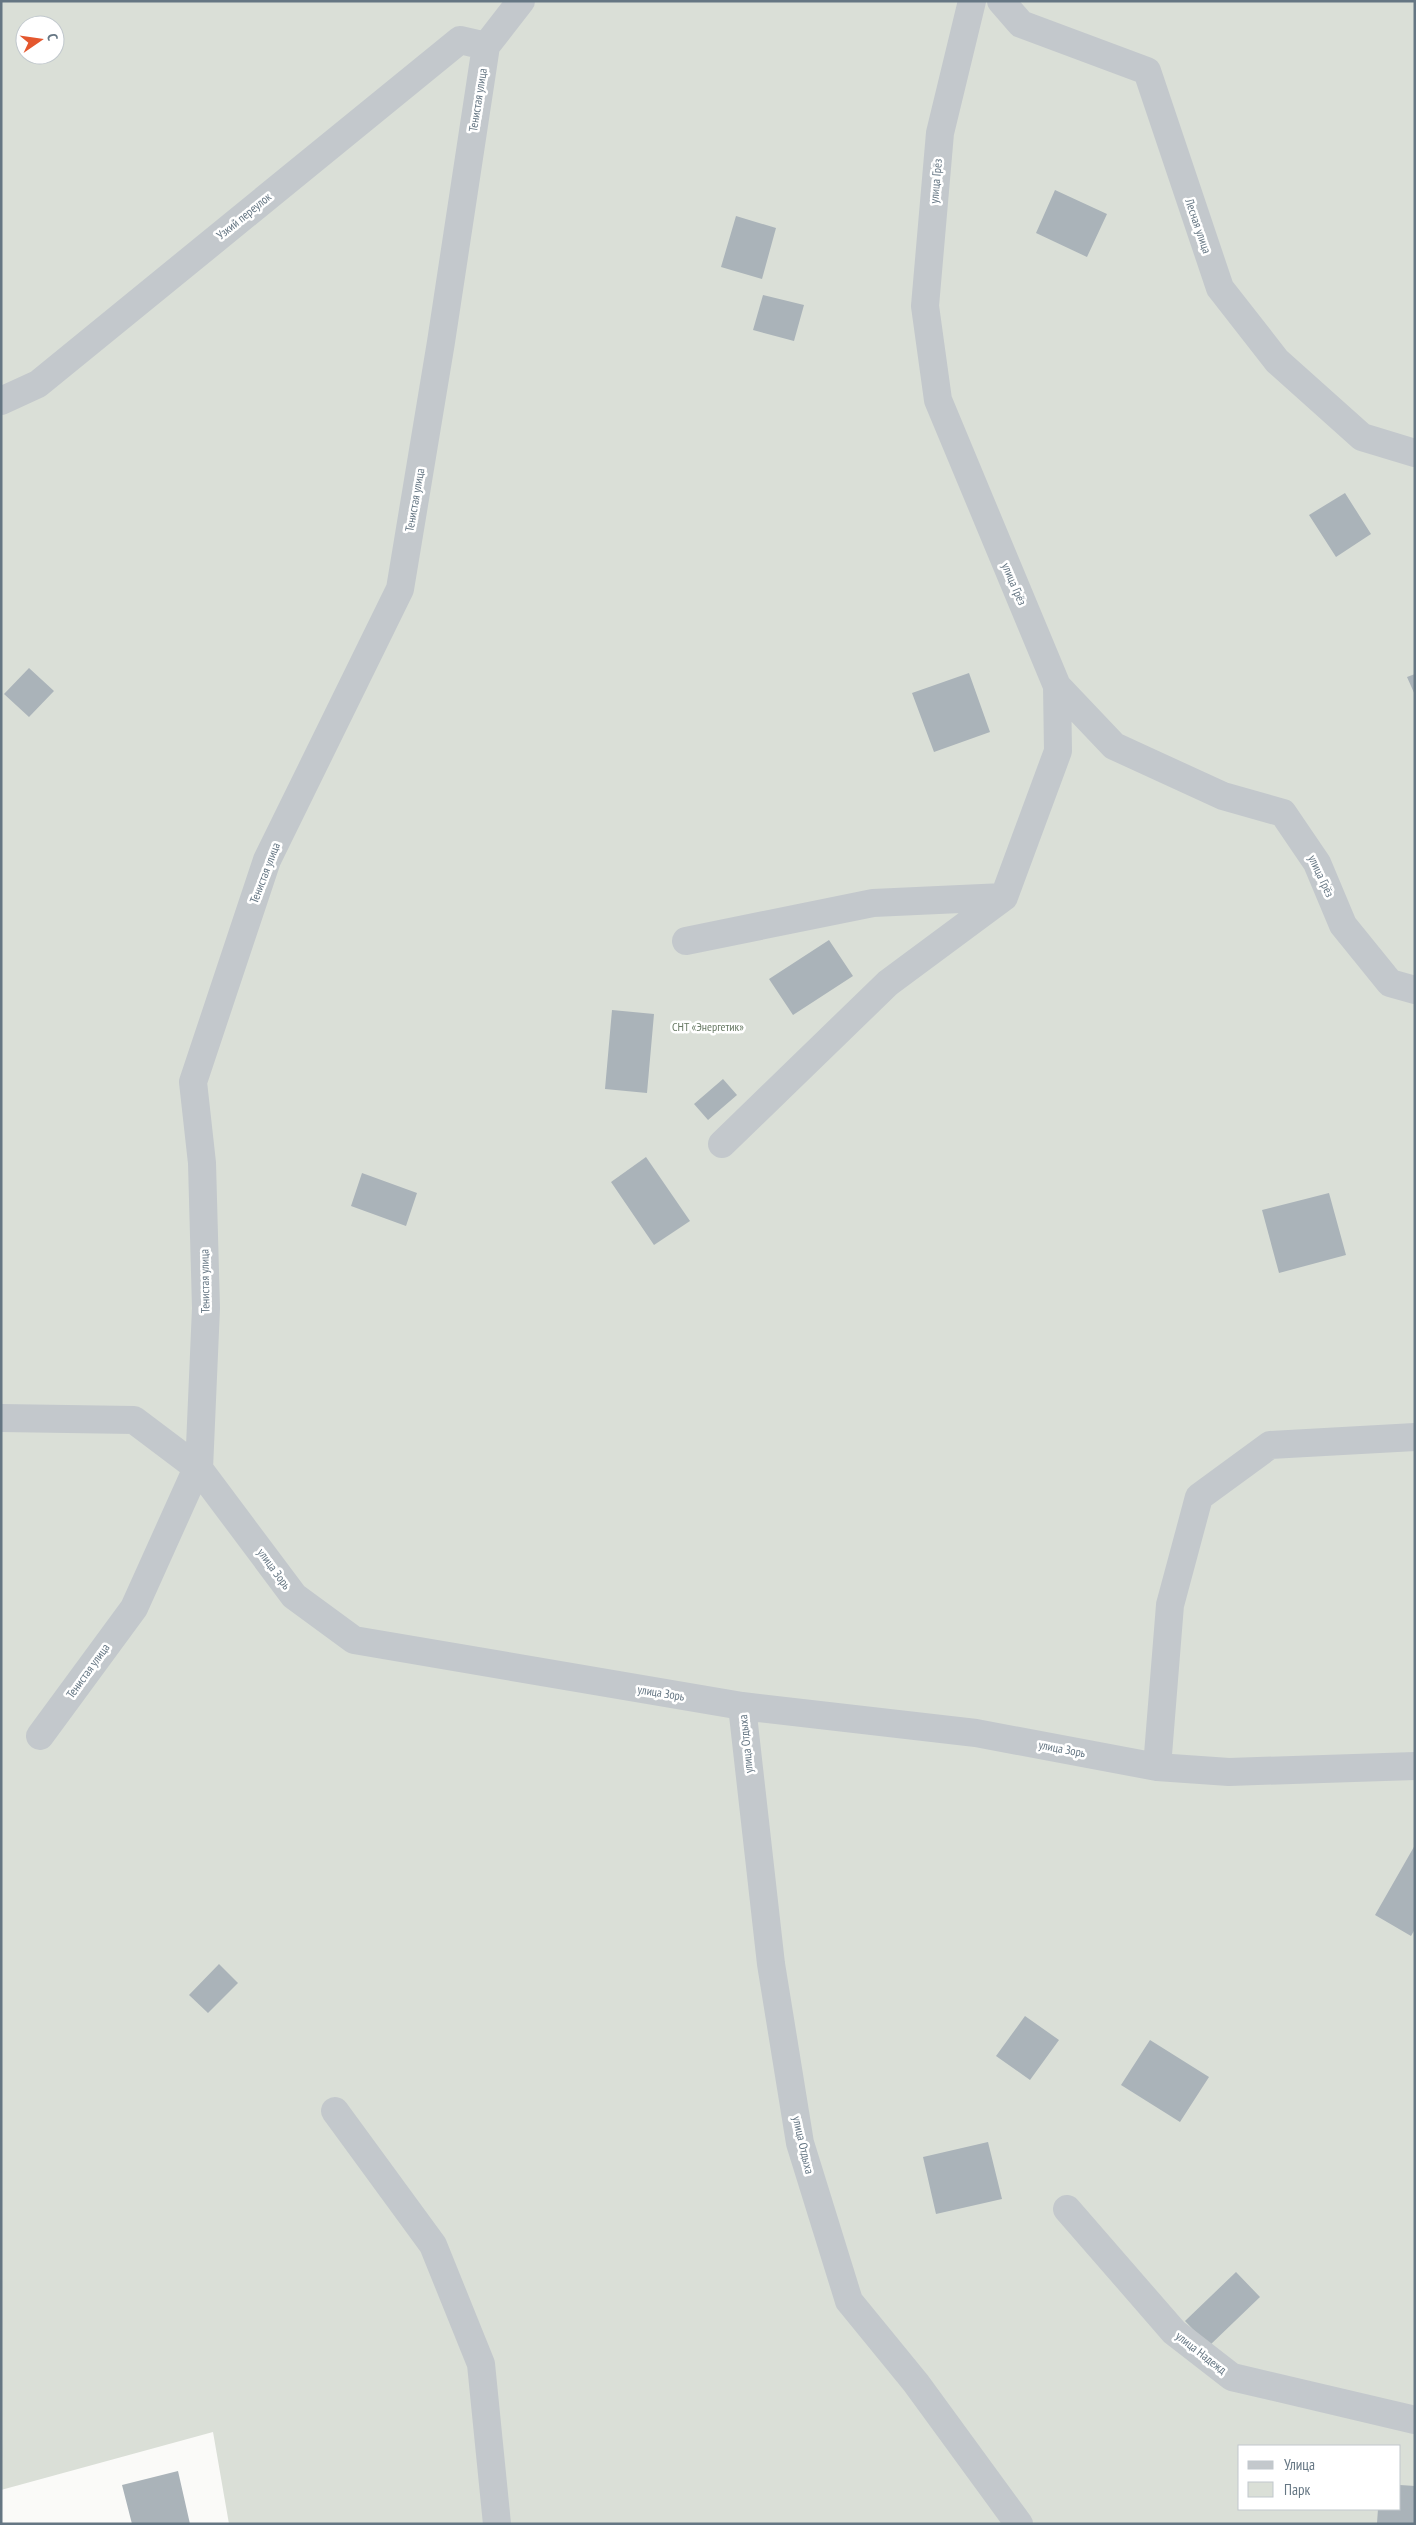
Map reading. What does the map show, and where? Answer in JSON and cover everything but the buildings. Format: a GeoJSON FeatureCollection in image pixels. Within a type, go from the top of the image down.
{"type":"FeatureCollection","features":[{"type":"Feature","properties":{"kind":"street","name":"Тенистая улица"},"geometry":{"type":"LineString","coordinates":[[40,1736],[134,1608],[192,1477],[199,1468],[206,1308],[202,1163],[193,1082],[268,860],[400,590],[440,352],[486,46],[521,1]]}},
{"type":"Feature","properties":{"kind":"street","name":"улица Грёз"},"geometry":{"type":"LineString","coordinates":[[972,1],[940,133],[925,306],[938,400],[1057,686],[1114,746],[1223,796],[1283,813],[1317,863],[1343,925],[1390,982],[1415,990]]}},
{"type":"Feature","properties":{"kind":"street","name":"Лесная улица"},"geometry":{"type":"LineString","coordinates":[[1001,1],[1021,24],[1147,70],[1220,288],[1276,361],[1362,437],[1415,454]]}},
{"type":"Feature","properties":{"kind":"street","name":"Узкий переулок"},"geometry":{"type":"LineString","coordinates":[[1,402],[38,384],[460,40],[486,46]]}},
{"type":"Feature","properties":{"kind":"street"},"geometry":{"type":"LineString","coordinates":[[722,1144],[888,983],[1004,897],[1058,751],[1057,686]]}},
{"type":"Feature","properties":{"kind":"street"},"geometry":{"type":"LineString","coordinates":[[686,941],[873,903],[1004,897]]}},
{"type":"Feature","properties":{"kind":"street","name":"улица Зорь"},"geometry":{"type":"LineString","coordinates":[[1,1418],[134,1420],[199,1468],[294,1596],[354,1640],[742,1706],[976,1733],[1157,1767],[1229,1772],[1415,1766]]}},
{"type":"Feature","properties":{"kind":"street"},"geometry":{"type":"LineString","coordinates":[[1157,1767],[1170,1605],[1199,1497],[1270,1445],[1415,1437]]}},
{"type":"Feature","properties":{"kind":"street","name":"улица Отдыха"},"geometry":{"type":"LineString","coordinates":[[742,1706],[771,1964],[800,2143],[849,2301],[916,2383],[1019,2524]]}},
{"type":"Feature","properties":{"kind":"street"},"geometry":{"type":"LineString","coordinates":[[335,2111],[433,2245],[481,2364],[497,2524]]}},
{"type":"Feature","properties":{"kind":"street","name":"улица Надежд"},"geometry":{"type":"LineString","coordinates":[[1067,2209],[1174,2332],[1232,2377],[1415,2420]]}},
{"type":"Feature","properties":{"kind":"green space","name":"СНТ «Энергетик»"},"geometry":{"type":"Polygon","coordinates":[[[1,1],[1415,1],[1415,2524],[229,2524],[213,2432],[1,2490],[1,1]]]}}]}
